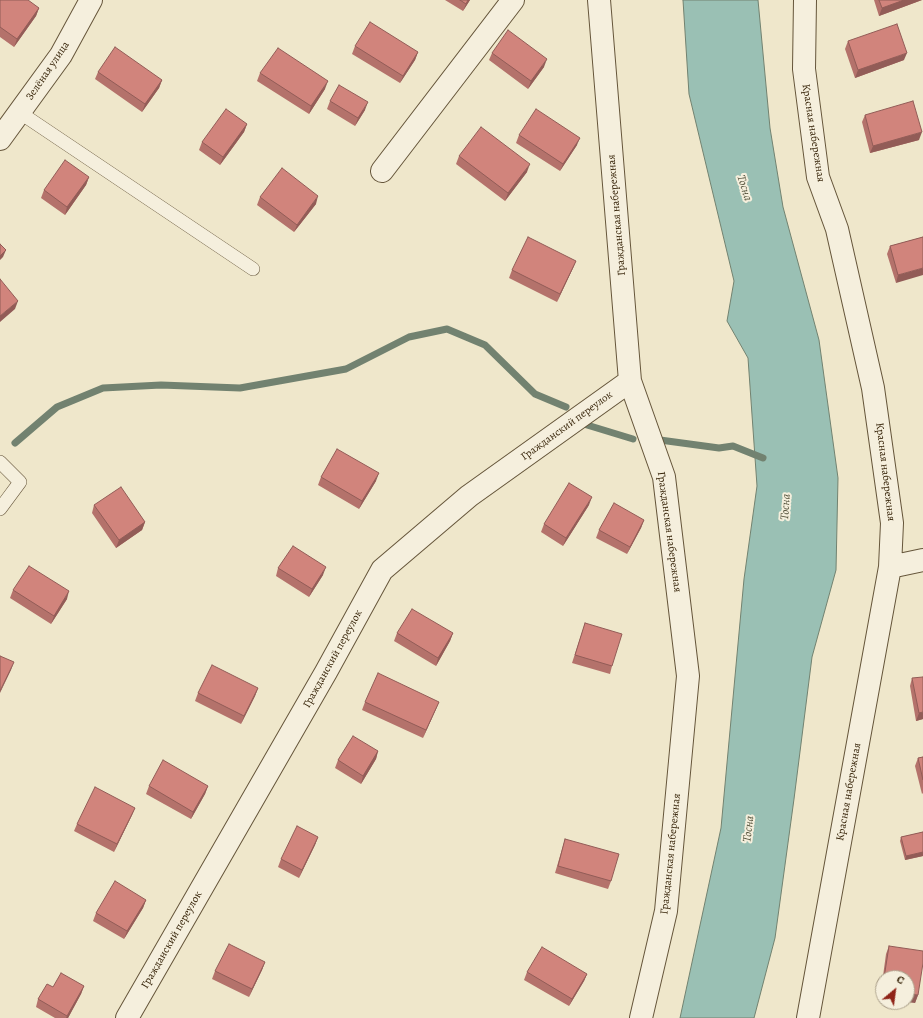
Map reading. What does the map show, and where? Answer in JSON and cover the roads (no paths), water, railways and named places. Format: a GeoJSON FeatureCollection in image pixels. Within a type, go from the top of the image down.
{"type":"FeatureCollection","features":[{"type":"Feature","properties":{"kind":"street","name":"Зелёная улица"},"geometry":{"type":"LineString","coordinates":[[0,139],[61,55],[91,0]]}},
{"type":"Feature","properties":{"kind":"street"},"geometry":{"type":"LineString","coordinates":[[382,171],[513,0]]}},
{"type":"Feature","properties":{"kind":"street","name":"Гражданская набережная"},"geometry":{"type":"LineString","coordinates":[[599,0],[630,381],[664,476],[688,676],[666,911],[641,1018]]}},
{"type":"Feature","properties":{"kind":"street","name":"Красная набережная"},"geometry":{"type":"LineString","coordinates":[[805,0],[804,69],[818,177],[837,229],[873,388],[892,523],[890,567],[808,1018]]}},
{"type":"Feature","properties":{"kind":"street","name":"Гражданский переулок"},"geometry":{"type":"LineString","coordinates":[[127,1018],[326,672],[382,570],[469,496],[630,381]]}},
{"type":"Feature","properties":{"kind":"street"},"geometry":{"type":"LineString","coordinates":[[890,567],[923,560]]}},
{"type":"Feature","properties":{"kind":"lane"},"geometry":{"type":"LineString","coordinates":[[20,112],[253,268]]}},
{"type":"Feature","properties":{"kind":"lane"},"geometry":{"type":"LineString","coordinates":[[0,462],[20,482],[0,509]]}},
{"type":"Feature","properties":{"kind":"water","name":"Тосна"},"geometry":{"type":"Polygon","coordinates":[[[683,0],[758,0],[770,128],[783,207],[819,340],[838,478],[836,570],[812,657],[775,938],[754,1018],[680,1018],[721,828],[744,579],[757,486],[748,358],[727,321],[734,281],[689,94],[683,0]]]}},
{"type":"Feature","properties":{"kind":"waterway"},"geometry":{"type":"LineString","coordinates":[[15,443],[57,407],[103,388],[161,385],[240,388],[346,369],[409,337],[447,329],[485,345],[535,394],[566,407]]}},
{"type":"Feature","properties":{"kind":"waterway"},"geometry":{"type":"LineString","coordinates":[[587,425],[633,439]]}},
{"type":"Feature","properties":{"kind":"waterway"},"geometry":{"type":"LineString","coordinates":[[660,440],[719,448],[733,446],[763,458]]}}]}
